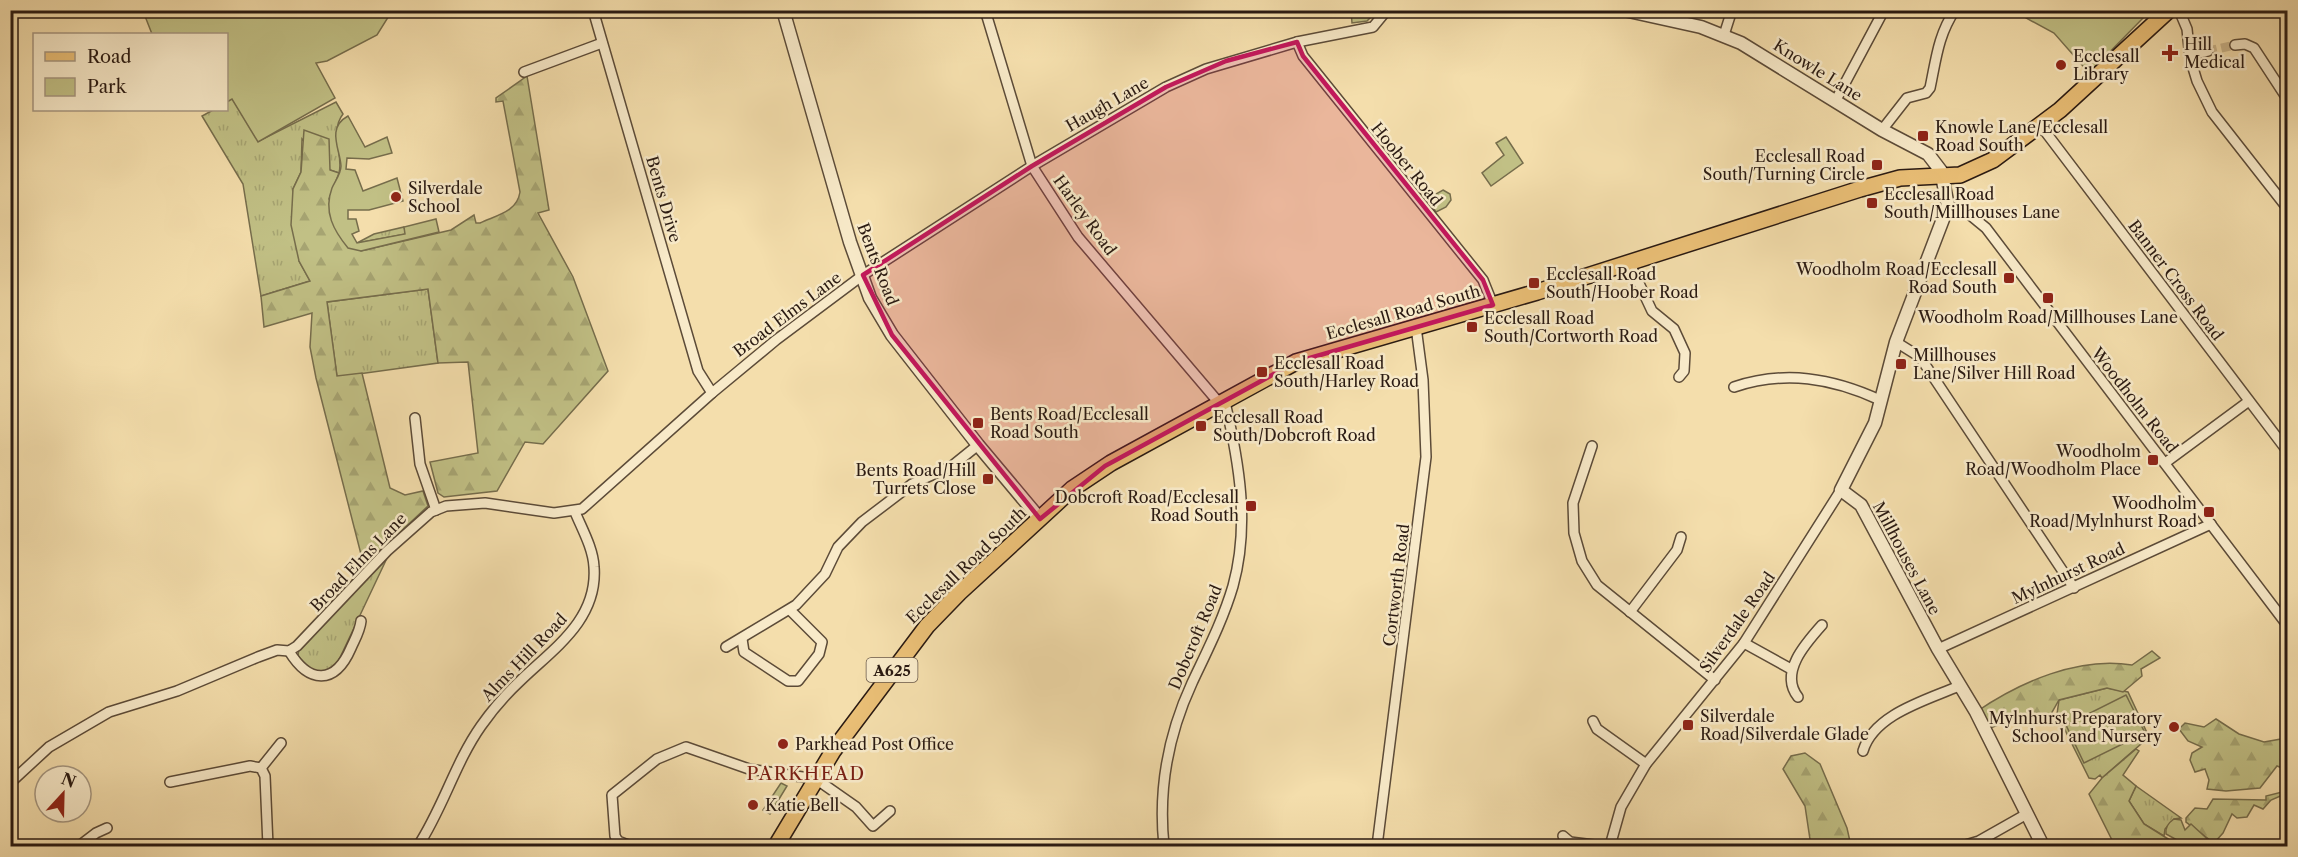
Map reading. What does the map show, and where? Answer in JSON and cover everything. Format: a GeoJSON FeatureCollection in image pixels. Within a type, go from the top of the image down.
{"type":"FeatureCollection","features":[{"type":"Feature","properties":{"kind":"main road","name":"Ecclesall Road South"},"geometry":{"type":"LineString","coordinates":[[776,846],[832,751],[927,626],[1072,489],[1105,466],[1296,362],[1493,305],[1860,189],[1900,178],[1943,177],[1976,169],[2041,126],[2161,12]]}},
{"type":"Feature","properties":{"kind":"street","name":"Bents Drive"},"geometry":{"type":"LineString","coordinates":[[593,10],[698,371],[712,393]]}},
{"type":"Feature","properties":{"kind":"street","name":"Bents Road"},"geometry":{"type":"LineString","coordinates":[[783,10],[850,242],[870,298],[892,335],[978,445],[1040,519]]}},
{"type":"Feature","properties":{"kind":"street","name":"Harley Road"},"geometry":{"type":"LineString","coordinates":[[985,10],[1032,166],[1078,237],[1222,403]]}},
{"type":"Feature","properties":{"kind":"street","name":"Haugh Lane"},"geometry":{"type":"LineString","coordinates":[[863,275],[1032,166],[1167,87],[1226,61],[1296,42],[1372,27],[1387,10]]}},
{"type":"Feature","properties":{"kind":"street","name":"Knowle Lane"},"geometry":{"type":"LineString","coordinates":[[1624,10],[1692,25],[1724,35],[1836,100],[1882,130],[1928,154],[1943,177]]}},
{"type":"Feature","properties":{"kind":"street"},"geometry":{"type":"LineString","coordinates":[[1724,35],[1732,10]]}},
{"type":"Feature","properties":{"kind":"street"},"geometry":{"type":"LineString","coordinates":[[1836,100],[1884,10]]}},
{"type":"Feature","properties":{"kind":"street"},"geometry":{"type":"LineString","coordinates":[[1882,130],[1907,99],[1926,93],[1930,88],[1936,50],[1946,23],[1955,10]]}},
{"type":"Feature","properties":{"kind":"street"},"geometry":{"type":"LineString","coordinates":[[2179,10],[2187,29],[2190,55],[2197,81],[2212,112],[2288,209]]}},
{"type":"Feature","properties":{"kind":"street","name":"Hoober Road"},"geometry":{"type":"LineString","coordinates":[[1296,42],[1303,56],[1484,280],[1493,305]]}},
{"type":"Feature","properties":{"kind":"street"},"geometry":{"type":"LineString","coordinates":[[524,72],[602,43]]}},
{"type":"Feature","properties":{"kind":"street"},"geometry":{"type":"LineString","coordinates":[[2235,45],[2245,44],[2254,48],[2288,100]]}},
{"type":"Feature","properties":{"kind":"street"},"geometry":{"type":"LineString","coordinates":[[2190,55],[2208,51]]}},
{"type":"Feature","properties":{"kind":"street","name":"Banner Cross Road"},"geometry":{"type":"LineString","coordinates":[[2041,126],[2288,452]]}},
{"type":"Feature","properties":{"kind":"street"},"geometry":{"type":"LineString","coordinates":[[1841,490],[1875,423],[1896,342],[1948,206],[1943,177]]}},
{"type":"Feature","properties":{"kind":"street","name":"Woodholm Road"},"geometry":{"type":"LineString","coordinates":[[1948,206],[1969,214],[1986,228],[2288,627]]}},
{"type":"Feature","properties":{"kind":"street"},"geometry":{"type":"LineString","coordinates":[[1629,262],[1652,311],[1674,330],[1685,353],[1684,370],[1679,377]]}},
{"type":"Feature","properties":{"kind":"street","name":"Broad Elms Lane"},"geometry":{"type":"LineString","coordinates":[[10,783],[48,747],[109,711],[204,681],[277,650],[289,651],[307,637],[417,522],[436,510],[446,506],[485,503],[554,513],[575,512],[591,504],[746,364],[863,275]]}},
{"type":"Feature","properties":{"kind":"street","name":"Cortworth Road"},"geometry":{"type":"LineString","coordinates":[[1377,846],[1426,457],[1423,380],[1416,327]]}},
{"type":"Feature","properties":{"kind":"street"},"geometry":{"type":"LineString","coordinates":[[1896,342],[1920,357],[2074,588]]}},
{"type":"Feature","properties":{"kind":"street"},"geometry":{"type":"LineString","coordinates":[[1734,387],[1768,377],[1808,378],[1843,384],[1880,400]]}},
{"type":"Feature","properties":{"kind":"street"},"geometry":{"type":"LineString","coordinates":[[2165,463],[2249,401]]}},
{"type":"Feature","properties":{"kind":"street","name":"Dobcroft Road"},"geometry":{"type":"LineString","coordinates":[[1164,846],[1161,818],[1162,783],[1169,751],[1178,717],[1223,614],[1239,559],[1242,505],[1236,460],[1222,403]]}},
{"type":"Feature","properties":{"kind":"street"},"geometry":{"type":"LineString","coordinates":[[416,418],[420,464],[436,510]]}},
{"type":"Feature","properties":{"kind":"street"},"geometry":{"type":"LineString","coordinates":[[726,646],[790,610],[825,574],[838,547],[854,528],[912,484],[952,466],[978,445]]}},
{"type":"Feature","properties":{"kind":"street"},"geometry":{"type":"LineString","coordinates":[[1592,446],[1574,503],[1572,517],[1577,548],[1597,585],[1715,680]]}},
{"type":"Feature","properties":{"kind":"street","name":"Silverdale Road"},"geometry":{"type":"LineString","coordinates":[[1610,846],[1621,807],[1646,764],[1744,643],[1841,490]]}},
{"type":"Feature","properties":{"kind":"street","name":"Millhouses Lane"},"geometry":{"type":"LineString","coordinates":[[1841,490],[1861,506],[1938,649],[1976,712],[2025,815],[2043,846]]}},
{"type":"Feature","properties":{"kind":"street","name":"Alms Hill Road"},"geometry":{"type":"LineString","coordinates":[[418,846],[465,751],[483,724],[512,688],[567,637],[581,619],[589,602],[594,568],[591,551],[575,512]]}},
{"type":"Feature","properties":{"kind":"street","name":"Mylnhurst Road"},"geometry":{"type":"LineString","coordinates":[[1938,649],[2211,525]]}},
{"type":"Feature","properties":{"kind":"street"},"geometry":{"type":"LineString","coordinates":[[1630,612],[1677,550],[1681,537]]}},
{"type":"Feature","properties":{"kind":"street"},"geometry":{"type":"LineString","coordinates":[[742,639],[744,652],[788,681],[798,681],[819,654],[822,642],[790,610]]}},
{"type":"Feature","properties":{"kind":"street"},"geometry":{"type":"LineString","coordinates":[[289,651],[296,663],[306,671],[313,675],[329,675],[344,664],[361,621]]}},
{"type":"Feature","properties":{"kind":"street"},"geometry":{"type":"LineString","coordinates":[[1798,697],[1790,679],[1791,669],[1822,625]]}},
{"type":"Feature","properties":{"kind":"street"},"geometry":{"type":"LineString","coordinates":[[1744,643],[1791,669]]}},
{"type":"Feature","properties":{"kind":"street"},"geometry":{"type":"LineString","coordinates":[[1863,751],[1865,742],[1887,720],[1959,686]]}},
{"type":"Feature","properties":{"kind":"street"},"geometry":{"type":"LineString","coordinates":[[1593,721],[1597,729],[1646,764]]}},
{"type":"Feature","properties":{"kind":"street"},"geometry":{"type":"LineString","coordinates":[[261,768],[281,743]]}},
{"type":"Feature","properties":{"kind":"street"},"geometry":{"type":"LineString","coordinates":[[631,846],[618,841],[615,836],[612,795],[657,759],[677,748],[697,748],[765,772],[816,779],[856,807],[873,825],[890,810]]}},
{"type":"Feature","properties":{"kind":"street"},"geometry":{"type":"LineString","coordinates":[[170,782],[250,766],[261,768],[266,776],[268,846]]}},
{"type":"Feature","properties":{"kind":"street"},"geometry":{"type":"LineString","coordinates":[[1962,846],[1979,842],[2025,815]]}},
{"type":"Feature","properties":{"kind":"street"},"geometry":{"type":"LineString","coordinates":[[79,846],[96,832],[107,828]]}},
{"type":"Feature","properties":{"kind":"street"},"geometry":{"type":"LineString","coordinates":[[1563,836],[1569,842],[1602,846]]}},
{"type":"Feature","properties":{"kind":"highlighted area"},"geometry":{"type":"Polygon","coordinates":[[[1297,42],[1303,56],[1483,280],[1493,305],[1296,362],[1105,466],[1040,519],[892,335],[863,275],[1032,166],[1166,87],[1226,61],[1297,42]]]}},
{"type":"Feature","properties":{"kind":"green space"},"geometry":{"type":"Polygon","coordinates":[[[1351,10],[1377,11],[1367,21],[1352,23],[1351,10]]]}},
{"type":"Feature","properties":{"kind":"green space"},"geometry":{"type":"Polygon","coordinates":[[[143,11],[392,11],[377,35],[327,61],[316,63],[335,98],[258,142],[232,99],[228,101],[228,33],[152,33],[143,11]]]}},
{"type":"Feature","properties":{"kind":"green space"},"geometry":{"type":"Polygon","coordinates":[[[2021,11],[2141,11],[2147,14],[2089,73],[2054,33],[2026,18],[2021,11]]]}},
{"type":"Feature","properties":{"kind":"green space"},"geometry":{"type":"Polygon","coordinates":[[[527,76],[549,210],[538,213],[573,277],[608,371],[543,444],[525,442],[497,491],[444,497],[438,493],[430,462],[478,453],[468,362],[438,363],[428,289],[327,302],[337,376],[362,373],[390,488],[405,495],[423,491],[428,506],[364,566],[316,378],[310,347],[312,313],[264,327],[261,296],[310,281],[299,261],[291,225],[293,189],[301,172],[304,130],[329,139],[330,170],[339,173],[329,199],[361,251],[451,230],[474,215],[476,223],[480,223],[505,212],[518,199],[520,192],[503,101],[496,102],[496,98],[527,76]]]}},
{"type":"Feature","properties":{"kind":"green space"},"geometry":{"type":"Polygon","coordinates":[[[232,98],[259,141],[336,102],[343,114],[337,128],[339,173],[330,170],[302,139],[301,172],[293,189],[299,261],[310,281],[261,296],[243,184],[202,116],[211,111],[228,111],[228,101],[232,98]]]}},
{"type":"Feature","properties":{"kind":"green space"},"geometry":{"type":"Polygon","coordinates":[[[348,116],[365,147],[387,137],[392,153],[369,159],[347,158],[346,169],[355,170],[363,191],[397,178],[403,201],[369,210],[348,210],[348,219],[356,219],[359,231],[352,234],[357,243],[405,234],[404,227],[436,219],[439,232],[361,251],[348,248],[334,228],[329,205],[332,188],[341,169],[336,139],[337,126],[348,116]]]}},
{"type":"Feature","properties":{"kind":"green space"},"geometry":{"type":"Polygon","coordinates":[[[1506,137],[1523,163],[1491,186],[1482,173],[1504,155],[1496,143],[1506,137]]]}},
{"type":"Feature","properties":{"kind":"green space"},"geometry":{"type":"Polygon","coordinates":[[[1443,190],[1450,194],[1451,200],[1446,207],[1436,212],[1427,199],[1443,190]]]}},
{"type":"Feature","properties":{"kind":"green space"},"geometry":{"type":"Polygon","coordinates":[[[404,227],[406,234],[357,243],[374,234],[404,227]]]}},
{"type":"Feature","properties":{"kind":"green space"},"geometry":{"type":"Polygon","coordinates":[[[428,289],[438,363],[337,377],[327,302],[428,289]]]}},
{"type":"Feature","properties":{"kind":"green space"},"geometry":{"type":"Polygon","coordinates":[[[388,556],[336,666],[325,672],[311,670],[298,656],[299,648],[388,556]]]}},
{"type":"Feature","properties":{"kind":"green space"},"geometry":{"type":"Polygon","coordinates":[[[2152,651],[2160,658],[2141,669],[2142,676],[2123,692],[2107,688],[2059,700],[2047,721],[2027,714],[1985,730],[1976,712],[2011,691],[2051,674],[2091,664],[2132,665],[2152,651]]]}},
{"type":"Feature","properties":{"kind":"green space"},"geometry":{"type":"Polygon","coordinates":[[[2107,688],[2128,692],[2149,737],[2102,778],[2100,775],[2095,779],[2089,778],[2057,714],[2059,700],[2107,688]]]}},
{"type":"Feature","properties":{"kind":"green space"},"geometry":{"type":"Polygon","coordinates":[[[2126,695],[2145,733],[2084,763],[2066,725],[2126,695]]]}},
{"type":"Feature","properties":{"kind":"green space"},"geometry":{"type":"Polygon","coordinates":[[[2216,719],[2239,734],[2264,742],[2287,738],[2287,770],[2277,766],[2260,788],[2226,791],[2207,789],[2209,780],[2205,769],[2195,772],[2190,760],[2192,753],[2202,747],[2188,741],[2179,729],[2185,723],[2204,727],[2216,719]]]}},
{"type":"Feature","properties":{"kind":"green space"},"geometry":{"type":"Polygon","coordinates":[[[2136,749],[2139,751],[2123,775],[2136,786],[2129,801],[2144,824],[2173,842],[2169,846],[2115,846],[2089,794],[2102,778],[2136,749]]]}},
{"type":"Feature","properties":{"kind":"green space"},"geometry":{"type":"Polygon","coordinates":[[[1805,753],[1820,764],[1847,828],[1851,846],[1811,846],[1805,806],[1783,769],[1791,756],[1805,753]]]}},
{"type":"Feature","properties":{"kind":"green space"},"geometry":{"type":"Polygon","coordinates":[[[781,783],[787,786],[770,814],[763,810],[781,783]]]}},
{"type":"Feature","properties":{"kind":"green space"},"geometry":{"type":"Polygon","coordinates":[[[2136,786],[2181,818],[2174,819],[2165,829],[2164,836],[2144,824],[2129,801],[2136,786]]]}},
{"type":"Feature","properties":{"kind":"green space"},"geometry":{"type":"Polygon","coordinates":[[[2282,792],[2285,794],[2271,800],[2263,809],[2254,805],[2247,817],[2237,818],[2232,814],[2223,833],[2214,843],[2186,822],[2186,818],[2195,808],[2207,809],[2213,799],[2266,800],[2266,796],[2282,792]]]}},
{"type":"Feature","properties":{"kind":"green space"},"geometry":{"type":"Polygon","coordinates":[[[2174,819],[2181,820],[2185,830],[2191,824],[2215,846],[2171,846],[2177,840],[2166,834],[2166,829],[2174,819]]]}},
{"type":"Feature","properties":{"kind":"tunnel"},"geometry":{"type":"LineString","coordinates":[[2208,51],[2235,45]]}},
{"type":"Feature","properties":{"kind":"place","name":"Hill Medical"},"geometry":{"type":"Point","coordinates":[2170,53]}},
{"type":"Feature","properties":{"kind":"place","name":"Ecclesall Library"},"geometry":{"type":"Point","coordinates":[2061,65]}},
{"type":"Feature","properties":{"kind":"place","name":"Knowle Lane/Ecclesall Road South"},"geometry":{"type":"Point","coordinates":[1923,136]}},
{"type":"Feature","properties":{"kind":"place","name":"Ecclesall Road South/Turning Circle"},"geometry":{"type":"Point","coordinates":[1877,165]}},
{"type":"Feature","properties":{"kind":"place","name":"Silverdale School"},"geometry":{"type":"Point","coordinates":[396,197]}},
{"type":"Feature","properties":{"kind":"place","name":"Ecclesall Road South/Millhouses Lane"},"geometry":{"type":"Point","coordinates":[1872,203]}},
{"type":"Feature","properties":{"kind":"place","name":"Woodholm Road/Ecclesall Road South"},"geometry":{"type":"Point","coordinates":[2009,278]}},
{"type":"Feature","properties":{"kind":"place","name":"Ecclesall Road South/Hoober Road"},"geometry":{"type":"Point","coordinates":[1534,283]}},
{"type":"Feature","properties":{"kind":"place","name":"Woodholm Road/Millhouses Lane"},"geometry":{"type":"Point","coordinates":[2048,298]}},
{"type":"Feature","properties":{"kind":"place","name":"Ecclesall Road South/Cortworth Road"},"geometry":{"type":"Point","coordinates":[1472,327]}},
{"type":"Feature","properties":{"kind":"place","name":"Millhouses Lane/Silver Hill Road"},"geometry":{"type":"Point","coordinates":[1901,364]}},
{"type":"Feature","properties":{"kind":"place","name":"Ecclesall Road South/Harley Road"},"geometry":{"type":"Point","coordinates":[1262,372]}},
{"type":"Feature","properties":{"kind":"place","name":"Bents Road/Ecclesall Road South"},"geometry":{"type":"Point","coordinates":[978,423]}},
{"type":"Feature","properties":{"kind":"place","name":"Ecclesall Road South/Dobcroft Road"},"geometry":{"type":"Point","coordinates":[1201,426]}},
{"type":"Feature","properties":{"kind":"place","name":"Woodholm Road/Woodholm Place"},"geometry":{"type":"Point","coordinates":[2153,460]}},
{"type":"Feature","properties":{"kind":"place","name":"Bents Road/Hill Turrets Close"},"geometry":{"type":"Point","coordinates":[988,479]}},
{"type":"Feature","properties":{"kind":"place","name":"Dobcroft Road/Ecclesall Road South"},"geometry":{"type":"Point","coordinates":[1251,506]}},
{"type":"Feature","properties":{"kind":"place","name":"Woodholm Road/Mylnhurst Road"},"geometry":{"type":"Point","coordinates":[2209,512]}},
{"type":"Feature","properties":{"kind":"place","name":"Silverdale Road/Silverdale Glade"},"geometry":{"type":"Point","coordinates":[1688,725]}},
{"type":"Feature","properties":{"kind":"place","name":"Mylnhurst Preparatory School and Nursery"},"geometry":{"type":"Point","coordinates":[2174,727]}},
{"type":"Feature","properties":{"kind":"place","name":"Parkhead Post Office"},"geometry":{"type":"Point","coordinates":[783,744]}},
{"type":"Feature","properties":{"kind":"place","name":"Katie Bell"},"geometry":{"type":"Point","coordinates":[753,805]}},
{"type":"Feature","properties":{"kind":"district","name":"PARKHEAD"},"geometry":{"type":"Point","coordinates":[806,774]}}]}
